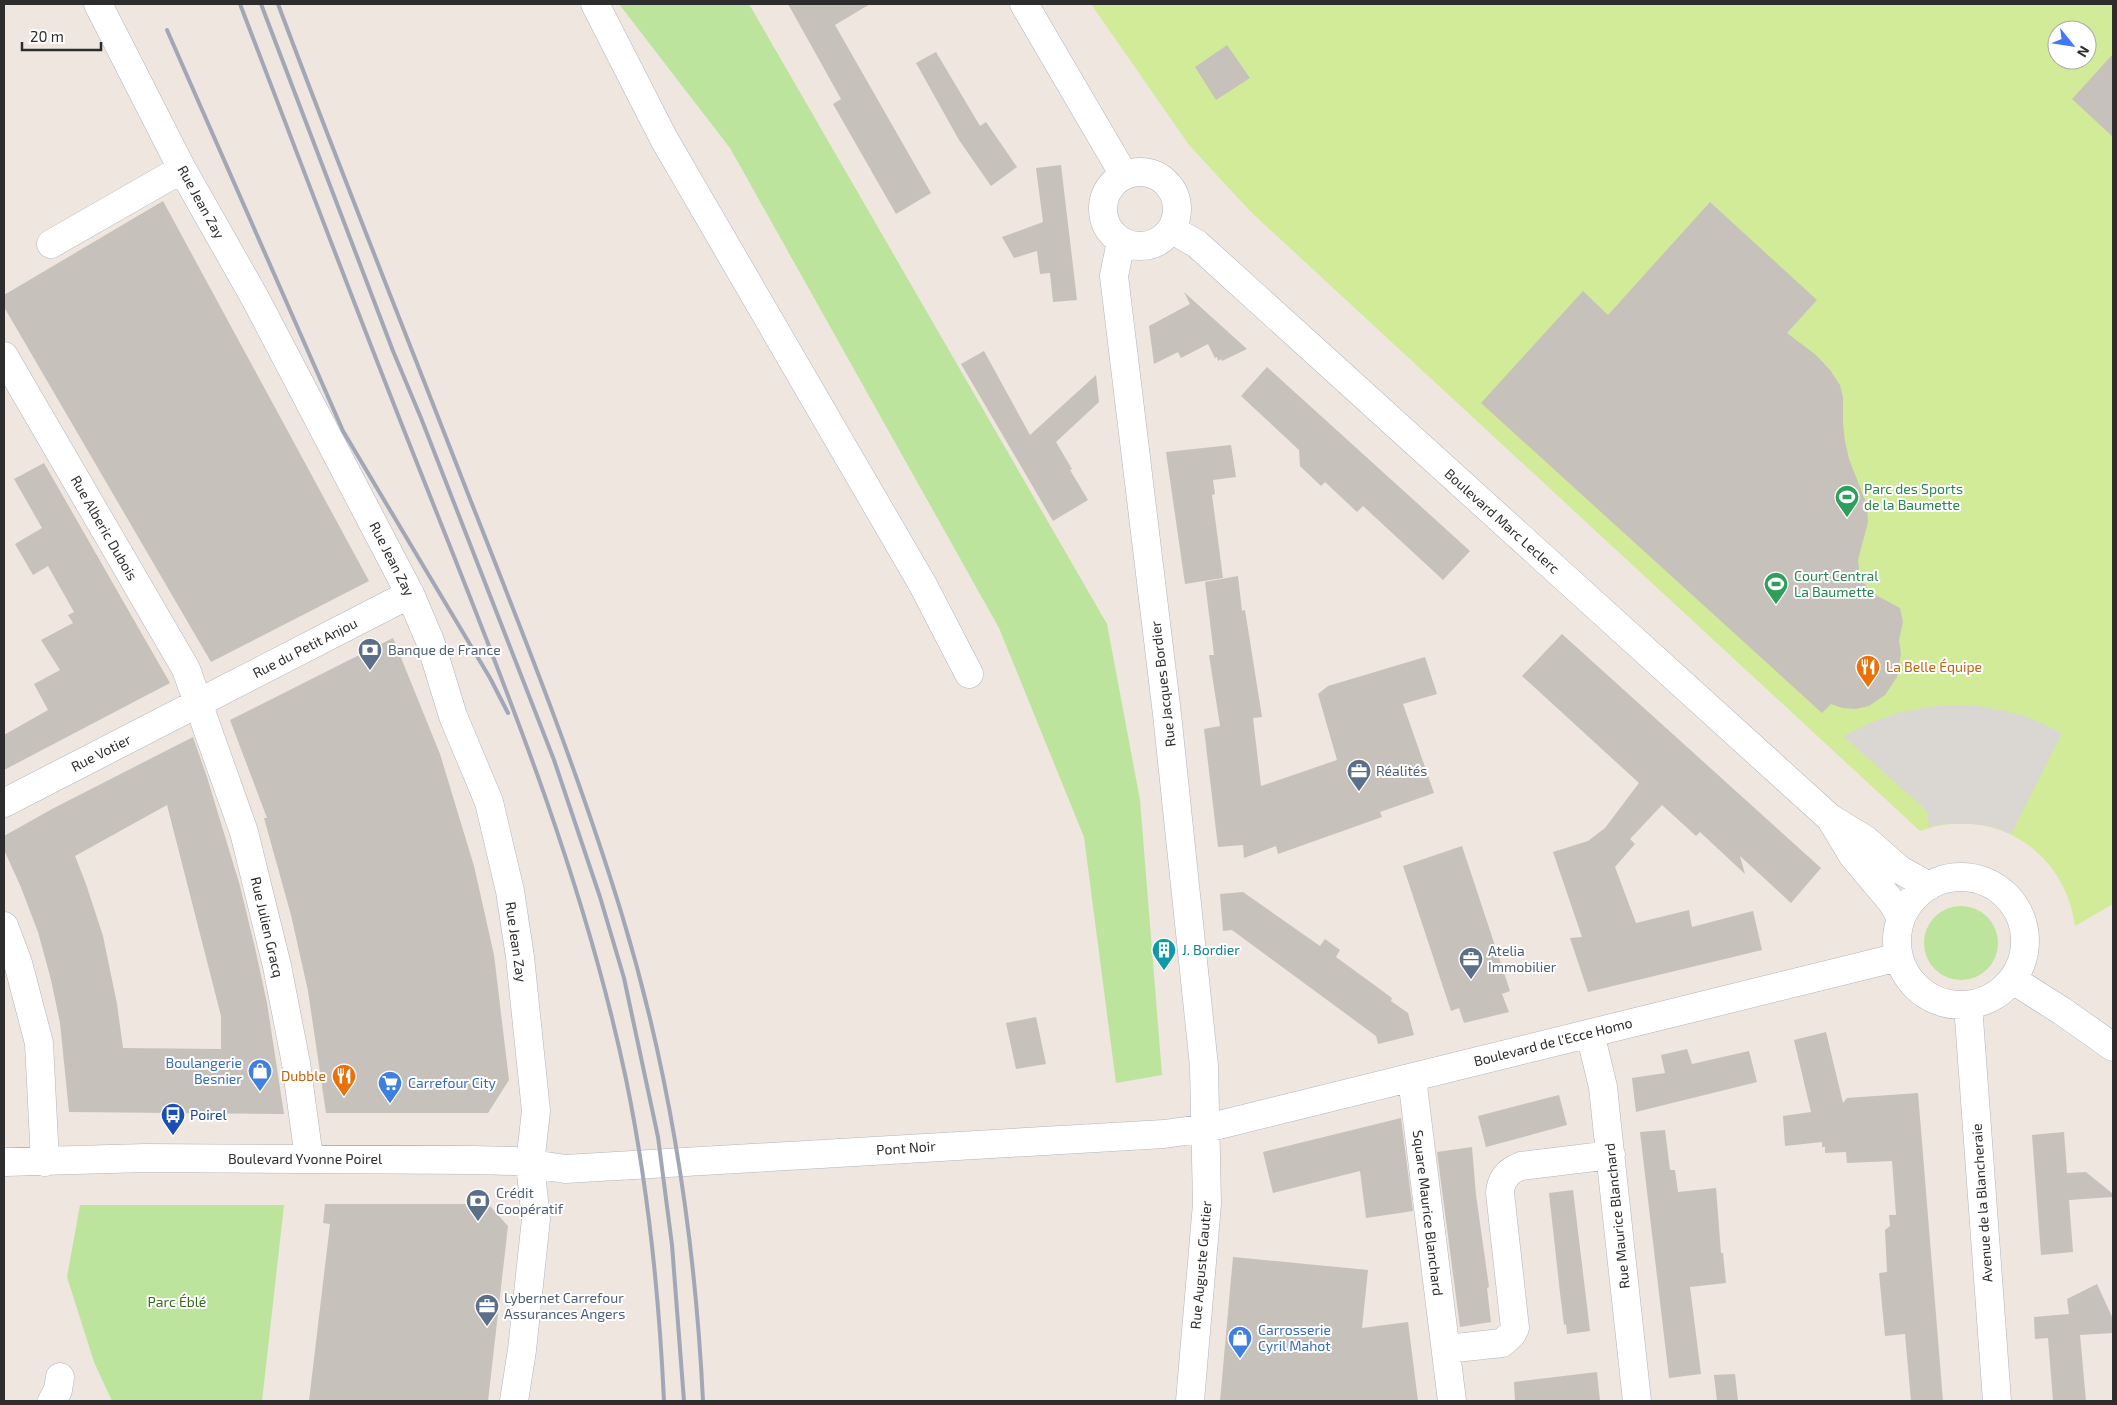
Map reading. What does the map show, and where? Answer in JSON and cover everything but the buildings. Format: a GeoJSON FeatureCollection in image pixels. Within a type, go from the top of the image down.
{"type":"FeatureCollection","features":[{"type":"Feature","properties":{"kind":"street","name":"Rue Jean Zay"},"geometry":{"type":"LineString","coordinates":[[98,4],[182,169],[255,298],[410,594],[430,641],[453,716],[489,802],[510,891],[520,957],[536,1111],[530,1164],[536,1219],[522,1350],[514,1401]]}},
{"type":"Feature","properties":{"kind":"street"},"geometry":{"type":"LineString","coordinates":[[595,4],[664,138],[923,585],[969,674]]}},
{"type":"Feature","properties":{"kind":"street"},"geometry":{"type":"LineString","coordinates":[[1024,4],[1124,175]]}},
{"type":"Feature","properties":{"kind":"street"},"geometry":{"type":"LineString","coordinates":[[51,244],[182,169]]}},
{"type":"Feature","properties":{"kind":"street"},"geometry":{"type":"LineString","coordinates":[[1146,172],[1159,177],[1170,187],[1176,201],[1177,216],[1171,229],[1162,240],[1148,245],[1134,246],[1121,241],[1107,227],[1102,207],[1109,188],[1124,175],[1146,172]]}},
{"type":"Feature","properties":{"kind":"street","name":"Boulevard Marc Leclerc"},"geometry":{"type":"LineString","coordinates":[[1171,229],[1197,244],[1830,818],[1866,840],[1900,870],[1929,886]]}},
{"type":"Feature","properties":{"kind":"street","name":"Rue Jacques Bordier"},"geometry":{"type":"LineString","coordinates":[[1121,241],[1114,276],[1167,714],[1204,1066],[1206,1128]]}},
{"type":"Feature","properties":{"kind":"street","name":"Rue Alberic Dubois"},"geometry":{"type":"LineString","coordinates":[[4,356],[186,669],[199,702]]}},
{"type":"Feature","properties":{"kind":"street","name":"Rue du Petit Anjou"},"geometry":{"type":"LineString","coordinates":[[199,702],[410,594]]}},
{"type":"Feature","properties":{"kind":"street","name":"Rue Votier"},"geometry":{"type":"LineString","coordinates":[[4,803],[199,702]]}},
{"type":"Feature","properties":{"kind":"street","name":"Rue Julien Gracq"},"geometry":{"type":"LineString","coordinates":[[199,702],[244,832],[277,966],[296,1063],[309,1158]]}},
{"type":"Feature","properties":{"kind":"street","name":"Boulevard Marc Leclerc"},"geometry":{"type":"LineString","coordinates":[[1830,818],[1853,856],[1891,900],[1901,918]]}},
{"type":"Feature","properties":{"kind":"street"},"geometry":{"type":"LineString","coordinates":[[1954,878],[1974,878],[1993,885],[2008,898],[2020,915],[2025,937],[2023,960],[2013,980],[2001,992],[1987,1000],[1968,1005],[1947,1004],[1927,996],[1911,982],[1899,957],[1897,937],[1901,918],[1912,900],[1929,886],[1954,878]]}},
{"type":"Feature","properties":{"kind":"street"},"geometry":{"type":"LineString","coordinates":[[4,926],[18,963],[39,1042],[45,1162]]}},
{"type":"Feature","properties":{"kind":"street","name":"Boulevard de l'Ecce Homo"},"geometry":{"type":"LineString","coordinates":[[1206,1128],[1899,957]]}},
{"type":"Feature","properties":{"kind":"street"},"geometry":{"type":"LineString","coordinates":[[2013,980],[2113,1047]]}},
{"type":"Feature","properties":{"kind":"street","name":"Avenue de la Blancheraie"},"geometry":{"type":"LineString","coordinates":[[1968,1005],[1997,1401]]}},
{"type":"Feature","properties":{"kind":"street","name":"Rue Maurice Blanchard"},"geometry":{"type":"LineString","coordinates":[[1590,1033],[1602,1087],[1611,1155],[1637,1401]]}},
{"type":"Feature","properties":{"kind":"street","name":"Square Maurice Blanchard"},"geometry":{"type":"LineString","coordinates":[[1412,1078],[1452,1401]]}},
{"type":"Feature","properties":{"kind":"street","name":"Pont Noir"},"geometry":{"type":"LineString","coordinates":[[606,1167],[1164,1134],[1206,1128]]}},
{"type":"Feature","properties":{"kind":"street","name":"Rue Auguste Gautier"},"geometry":{"type":"LineString","coordinates":[[1190,1401],[1207,1204],[1206,1128]]}},
{"type":"Feature","properties":{"kind":"street"},"geometry":{"type":"LineString","coordinates":[[1446,1349],[1502,1343],[1512,1334],[1515,1328],[1500,1193],[1503,1178],[1508,1172],[1522,1166],[1611,1155]]}},
{"type":"Feature","properties":{"kind":"street","name":"Boulevard Yvonne Poirel"},"geometry":{"type":"LineString","coordinates":[[4,1162],[146,1158],[309,1158],[514,1160],[566,1169],[606,1167]]}},
{"type":"Feature","properties":{"kind":"green space"},"geometry":{"type":"Polygon","coordinates":[[[619,4],[749,4],[1107,624],[1140,800],[1162,1075],[1116,1083],[1084,837],[999,628],[730,148],[619,4]]]}},
{"type":"Feature","properties":{"kind":"green space","name":"Parc des Sports de la Baumette"},"geometry":{"type":"Polygon","coordinates":[[[1091,4],[2113,4],[2113,904],[2075,926],[2068,899],[2057,875],[2041,856],[2021,840],[1998,830],[1974,824],[1947,824],[1920,831],[1251,212],[1189,145],[1091,4]]]}},
{"type":"Feature","properties":{"kind":"green space"},"geometry":{"type":"Polygon","coordinates":[[[1961,906],[1975,909],[1987,917],[1995,929],[1998,943],[1995,957],[1987,969],[1975,977],[1961,980],[1947,977],[1935,969],[1927,957],[1924,943],[1927,929],[1935,917],[1947,909],[1961,906]]]}},
{"type":"Feature","properties":{"kind":"green space","name":"Parc Éblé"},"geometry":{"type":"Polygon","coordinates":[[[80,1205],[284,1205],[262,1401],[112,1401],[94,1362],[67,1277],[80,1205]]]}},
{"type":"Feature","properties":{"kind":"shaded area"},"geometry":{"type":"Polygon","coordinates":[[[1952,705],[1977,706],[2025,716],[2062,733],[2011,834],[1993,827],[1974,824],[1944,824],[1929,827],[1927,811],[1843,736],[1870,723],[1898,713],[1928,707],[1952,705]]]}},
{"type":"Feature","properties":{"kind":"railway"},"geometry":{"type":"LineString","coordinates":[[240,4],[370,345],[505,687],[561,842],[585,920],[607,999],[626,1079],[641,1159],[656,1280],[664,1401]]}},
{"type":"Feature","properties":{"kind":"railway"},"geometry":{"type":"LineString","coordinates":[[261,4],[393,351],[421,418],[554,760],[600,897],[624,978],[658,1137],[672,1245],[684,1401]]}},
{"type":"Feature","properties":{"kind":"railway"},"geometry":{"type":"LineString","coordinates":[[278,4],[550,706],[588,810],[622,915],[654,1035],[678,1156],[694,1278],[703,1401]]}},
{"type":"Feature","properties":{"kind":"railway"},"geometry":{"type":"LineString","coordinates":[[167,30],[343,431],[490,678],[508,713]]}},
{"type":"Feature","properties":{"kind":"place","name":"Parc des Sports de la Baumette"},"geometry":{"type":"Point","coordinates":[1847,518]}},
{"type":"Feature","properties":{"kind":"place","name":"Court Central La Baumette"},"geometry":{"type":"Point","coordinates":[1776,605]}},
{"type":"Feature","properties":{"kind":"place","name":"Banque de France"},"geometry":{"type":"Point","coordinates":[370,671]}},
{"type":"Feature","properties":{"kind":"place","name":"La Belle Équipe"},"geometry":{"type":"Point","coordinates":[1868,688]}},
{"type":"Feature","properties":{"kind":"place","name":"Réalités"},"geometry":{"type":"Point","coordinates":[1359,792]}},
{"type":"Feature","properties":{"kind":"place","name":"J. Bordier"},"geometry":{"type":"Point","coordinates":[1164,971]}},
{"type":"Feature","properties":{"kind":"place","name":"Atelia Immobilier"},"geometry":{"type":"Point","coordinates":[1471,980]}},
{"type":"Feature","properties":{"kind":"place","name":"Boulangerie Besnier"},"geometry":{"type":"Point","coordinates":[260,1092]}},
{"type":"Feature","properties":{"kind":"place","name":"Dubble"},"geometry":{"type":"Point","coordinates":[344,1097]}},
{"type":"Feature","properties":{"kind":"place","name":"Carrefour City"},"geometry":{"type":"Point","coordinates":[390,1104]}},
{"type":"Feature","properties":{"kind":"place","name":"Poirel"},"geometry":{"type":"Point","coordinates":[173,1136]}},
{"type":"Feature","properties":{"kind":"place","name":"Crédit Coopératif"},"geometry":{"type":"Point","coordinates":[478,1222]}},
{"type":"Feature","properties":{"kind":"place","name":"Lybernet Carrefour Assurances Angers"},"geometry":{"type":"Point","coordinates":[487,1327]}},
{"type":"Feature","properties":{"kind":"place","name":"Carrosserie Cyril Mahot"},"geometry":{"type":"Point","coordinates":[1240,1359]}}]}
